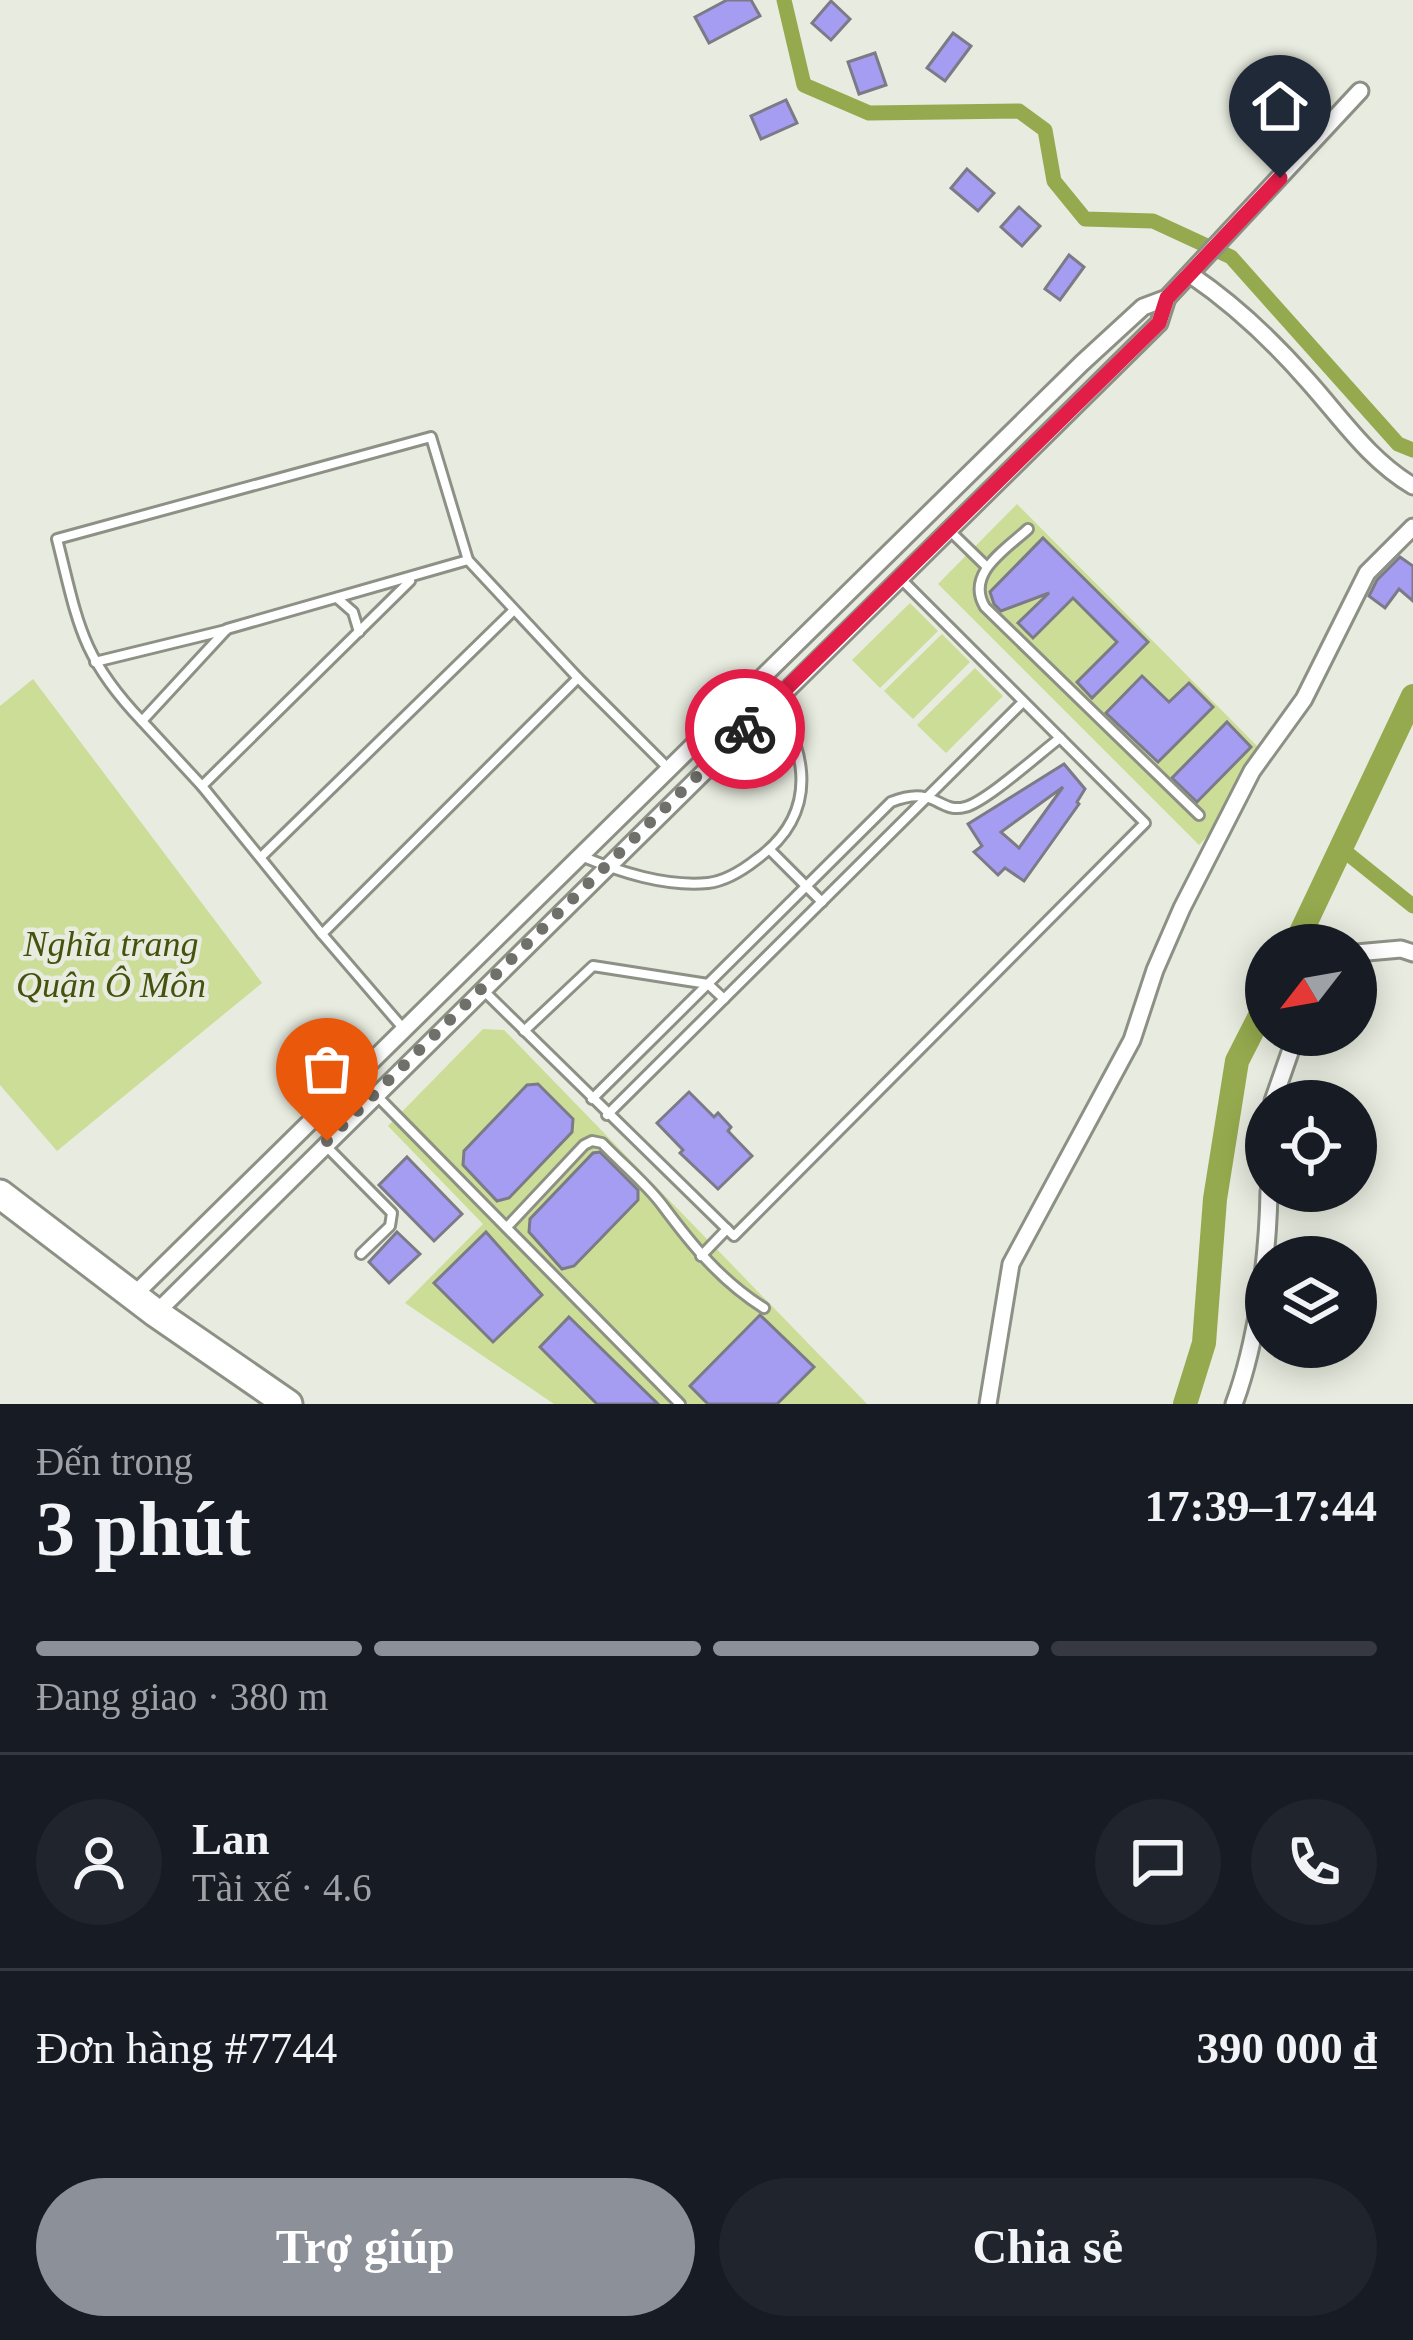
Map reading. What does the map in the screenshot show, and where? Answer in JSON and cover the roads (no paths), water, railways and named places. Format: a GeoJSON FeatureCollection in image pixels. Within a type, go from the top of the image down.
{"type":"FeatureCollection","features":[{"type":"Feature","properties":{"kind":"highway"},"geometry":{"type":"LineString","coordinates":[[0,1194],[156,1313],[288,1404]]}},
{"type":"Feature","properties":{"kind":"street"},"geometry":{"type":"LineString","coordinates":[[133,1295],[401,1027],[1143,307],[1167,298],[1360,92]]}},
{"type":"Feature","properties":{"kind":"street"},"geometry":{"type":"LineString","coordinates":[[1194,271],[1254,324],[1363,447],[1413,486]]}},
{"type":"Feature","properties":{"kind":"street"},"geometry":{"type":"LineString","coordinates":[[156,1313],[1159,323],[1167,298]]}},
{"type":"Feature","properties":{"kind":"street"},"geometry":{"type":"LineString","coordinates":[[932,511],[949,530]]}},
{"type":"Feature","properties":{"kind":"street"},"geometry":{"type":"LineString","coordinates":[[988,1404],[1011,1264],[1132,1040],[1183,908],[1243,787],[1297,711],[1367,573],[1413,526]]}},
{"type":"Feature","properties":{"kind":"street"},"geometry":{"type":"LineString","coordinates":[[669,769],[687,787]]}},
{"type":"Feature","properties":{"kind":"street"},"geometry":{"type":"LineString","coordinates":[[1377,951],[1413,953]]}},
{"type":"Feature","properties":{"kind":"street"},"geometry":{"type":"LineString","coordinates":[[401,1027],[422,1048]]}},
{"type":"Feature","properties":{"kind":"street"},"geometry":{"type":"LineString","coordinates":[[250,1179],[269,1199]]}},
{"type":"Feature","properties":{"kind":"street"},"geometry":{"type":"LineString","coordinates":[[1234,1404],[1246,1371],[1268,1242],[1269,1212]]}},
{"type":"Feature","properties":{"kind":"lane"},"geometry":{"type":"LineString","coordinates":[[401,1027],[94,662],[80,632],[58,539],[431,437],[468,560],[669,769]]}},
{"type":"Feature","properties":{"kind":"lane"},"geometry":{"type":"LineString","coordinates":[[1028,529],[987,567],[977,595],[1199,815]]}},
{"type":"Feature","properties":{"kind":"lane"},"geometry":{"type":"LineString","coordinates":[[949,530],[987,567]]}},
{"type":"Feature","properties":{"kind":"lane"},"geometry":{"type":"LineString","coordinates":[[94,662],[468,560]]}},
{"type":"Feature","properties":{"kind":"lane"},"geometry":{"type":"LineString","coordinates":[[202,786],[414,577]]}},
{"type":"Feature","properties":{"kind":"lane"},"geometry":{"type":"LineString","coordinates":[[482,989],[734,1236],[1145,823],[899,577]]}},
{"type":"Feature","properties":{"kind":"lane"},"geometry":{"type":"LineString","coordinates":[[337,598],[353,612],[358,633]]}},
{"type":"Feature","properties":{"kind":"lane"},"geometry":{"type":"LineString","coordinates":[[260,857],[513,611]]}},
{"type":"Feature","properties":{"kind":"lane"},"geometry":{"type":"LineString","coordinates":[[142,721],[227,629]]}},
{"type":"Feature","properties":{"kind":"lane"},"geometry":{"type":"LineString","coordinates":[[187,639],[200,651],[200,662]]}},
{"type":"Feature","properties":{"kind":"lane"},"geometry":{"type":"LineString","coordinates":[[322,934],[578,678]]}},
{"type":"Feature","properties":{"kind":"lane"},"geometry":{"type":"LineString","coordinates":[[580,855],[670,883],[712,883],[740,872],[770,850],[793,819],[802,784],[800,754],[789,722],[759,680]]}},
{"type":"Feature","properties":{"kind":"lane"},"geometry":{"type":"LineString","coordinates":[[608,1115],[1024,701]]}},
{"type":"Feature","properties":{"kind":"lane"},"geometry":{"type":"LineString","coordinates":[[592,1099],[892,802],[911,794],[929,796],[947,806],[969,806],[1060,738]]}},
{"type":"Feature","properties":{"kind":"lane"},"geometry":{"type":"LineString","coordinates":[[770,850],[822,902]]}},
{"type":"Feature","properties":{"kind":"lane"},"geometry":{"type":"LineString","coordinates":[[524,1031],[593,966],[708,984],[724,999]]}},
{"type":"Feature","properties":{"kind":"lane"},"geometry":{"type":"LineString","coordinates":[[634,1057],[650,1073]]}},
{"type":"Feature","properties":{"kind":"lane"},"geometry":{"type":"LineString","coordinates":[[375,1094],[680,1404]]}},
{"type":"Feature","properties":{"kind":"lane"},"geometry":{"type":"LineString","coordinates":[[507,1228],[584,1145],[602,1143],[662,1204],[701,1256],[739,1293],[764,1308]]}},
{"type":"Feature","properties":{"kind":"lane"},"geometry":{"type":"LineString","coordinates":[[324,1144],[392,1213],[390,1226],[362,1254]]}},
{"type":"Feature","properties":{"kind":"lane"},"geometry":{"type":"LineString","coordinates":[[701,1256],[727,1229]]}},
{"type":"Feature","properties":{"kind":"waterway"},"geometry":{"type":"LineString","coordinates":[[784,0],[804,85],[869,113],[1019,111],[1045,130],[1054,181],[1085,219],[1153,221],[1231,257],[1398,444],[1413,450]]}},
{"type":"Feature","properties":{"kind":"waterway"},"geometry":{"type":"LineString","coordinates":[[1305,924],[1413,696]]}},
{"type":"Feature","properties":{"kind":"waterway"},"geometry":{"type":"LineString","coordinates":[[1342,849],[1413,906]]}},
{"type":"Feature","properties":{"kind":"waterway"},"geometry":{"type":"LineString","coordinates":[[1185,1404],[1204,1343],[1215,1199],[1237,1061],[1245,1045]]}},
{"type":"Feature","properties":{"kind":"park label","name":"Nghĩa trang Quận Ô Môn"},"geometry":{"type":"Point","coordinates":[111,964]}}]}
